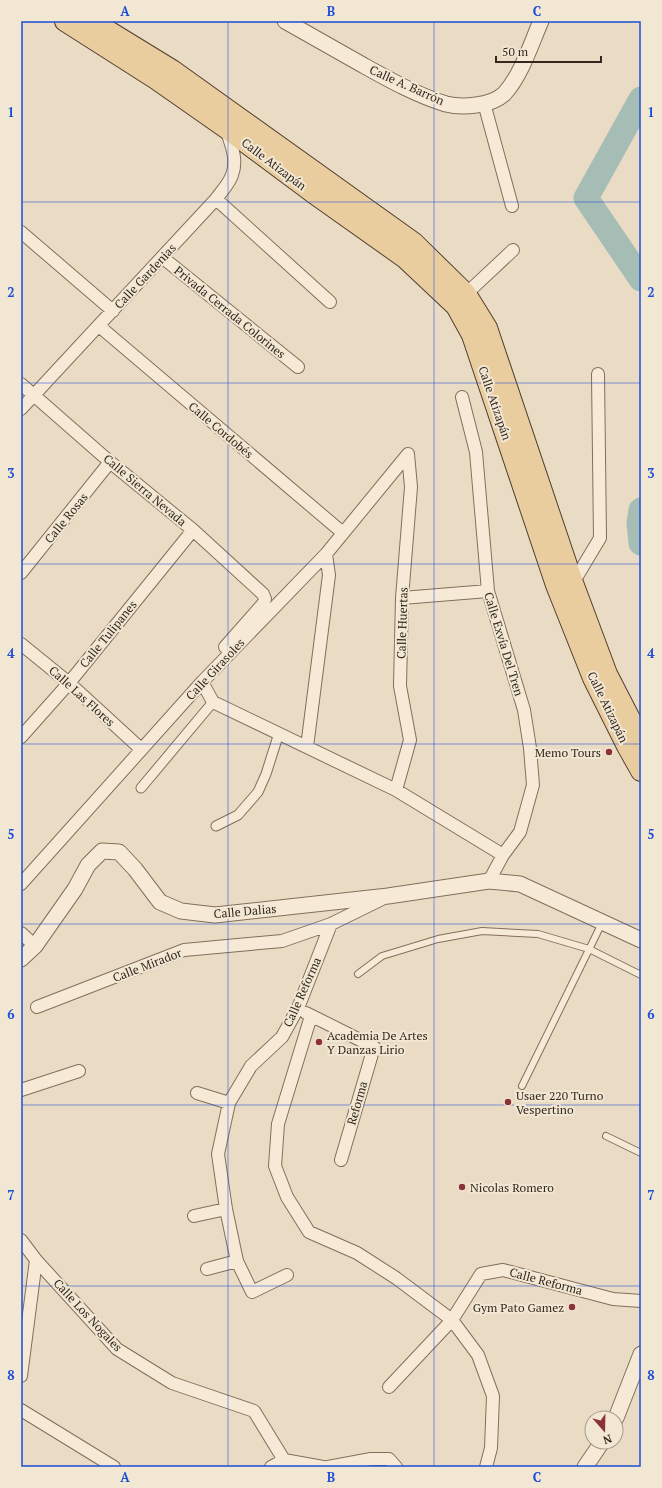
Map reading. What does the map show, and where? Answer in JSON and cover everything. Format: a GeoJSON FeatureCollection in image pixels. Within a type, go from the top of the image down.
{"type":"FeatureCollection","features":[{"type":"Feature","properties":{"kind":"main road"},"geometry":{"type":"LineString","coordinates":[[65,21],[156,78],[232,122]]}},
{"type":"Feature","properties":{"kind":"main road"},"geometry":{"type":"LineString","coordinates":[[92,21],[172,70],[232,122]]}},
{"type":"Feature","properties":{"kind":"main road","name":"Calle Atizapán"},"geometry":{"type":"LineString","coordinates":[[232,122],[414,243],[466,294],[487,328],[573,583],[607,674],[641,740]]}},
{"type":"Feature","properties":{"kind":"main road","name":"Calle Atizapán"},"geometry":{"type":"LineString","coordinates":[[232,122],[312,192],[405,258],[456,306],[472,335],[556,585],[593,678],[627,746],[641,770]]}},
{"type":"Feature","properties":{"kind":"street","name":"Calle A. Barrón"},"geometry":{"type":"LineString","coordinates":[[285,21],[389,80],[446,104],[460,106],[472,106],[484,103],[503,94],[519,72],[541,21]]}},
{"type":"Feature","properties":{"kind":"street"},"geometry":{"type":"LineString","coordinates":[[484,103],[512,206]]}},
{"type":"Feature","properties":{"kind":"street","name":"Calle Gardenias"},"geometry":{"type":"LineString","coordinates":[[21,409],[216,199],[232,176],[234,165],[232,122]]}},
{"type":"Feature","properties":{"kind":"street"},"geometry":{"type":"LineString","coordinates":[[216,199],[330,302]]}},
{"type":"Feature","properties":{"kind":"street"},"geometry":{"type":"LineString","coordinates":[[21,232],[113,311]]}},
{"type":"Feature","properties":{"kind":"street"},"geometry":{"type":"LineString","coordinates":[[466,294],[513,250]]}},
{"type":"Feature","properties":{"kind":"street","name":"Privada Cerrada Colorines"},"geometry":{"type":"LineString","coordinates":[[162,257],[298,367]]}},
{"type":"Feature","properties":{"kind":"street","name":"Calle Cordobés"},"geometry":{"type":"LineString","coordinates":[[99,326],[343,533]]}},
{"type":"Feature","properties":{"kind":"street"},"geometry":{"type":"LineString","coordinates":[[573,583],[600,538],[598,374]]}},
{"type":"Feature","properties":{"kind":"street","name":"Calle Sierra Nevada"},"geometry":{"type":"LineString","coordinates":[[21,384],[110,462],[193,530],[263,594],[265,599],[263,604],[216,658],[216,667]]}},
{"type":"Feature","properties":{"kind":"street","name":"Calle Exvía Del Tren"},"geometry":{"type":"LineString","coordinates":[[462,397],[476,452],[488,591],[524,710],[530,748],[533,786],[520,832],[503,855],[488,881]]}},
{"type":"Feature","properties":{"kind":"street","name":"Calle Girasoles"},"geometry":{"type":"LineString","coordinates":[[21,884],[202,682],[326,554],[408,454]]}},
{"type":"Feature","properties":{"kind":"street","name":"Calle Huertas"},"geometry":{"type":"LineString","coordinates":[[396,790],[410,740],[400,686],[402,598],[411,487],[408,454]]}},
{"type":"Feature","properties":{"kind":"street","name":"Calle Rosas"},"geometry":{"type":"LineString","coordinates":[[21,573],[110,462]]}},
{"type":"Feature","properties":{"kind":"street","name":"Calle Tulipanes"},"geometry":{"type":"LineString","coordinates":[[21,737],[68,683],[193,530]]}},
{"type":"Feature","properties":{"kind":"street"},"geometry":{"type":"LineString","coordinates":[[307,747],[329,575],[326,554]]}},
{"type":"Feature","properties":{"kind":"street"},"geometry":{"type":"LineString","coordinates":[[402,598],[488,591]]}},
{"type":"Feature","properties":{"kind":"street","name":"Calle Las Flores"},"geometry":{"type":"LineString","coordinates":[[21,644],[68,683],[141,749]]}},
{"type":"Feature","properties":{"kind":"street"},"geometry":{"type":"LineString","coordinates":[[202,682],[213,702],[396,790],[503,855]]}},
{"type":"Feature","properties":{"kind":"street"},"geometry":{"type":"LineString","coordinates":[[142,788],[213,702]]}},
{"type":"Feature","properties":{"kind":"street"},"geometry":{"type":"LineString","coordinates":[[216,826],[238,815],[258,792],[266,774],[279,733]]}},
{"type":"Feature","properties":{"kind":"street","name":"Calle Dalias"},"geometry":{"type":"LineString","coordinates":[[35,946],[75,889],[88,865],[102,851],[119,852],[135,869],[160,902],[181,911],[215,915],[388,896]]}},
{"type":"Feature","properties":{"kind":"street"},"geometry":{"type":"LineString","coordinates":[[331,924],[388,896],[488,881],[520,884],[603,921],[641,940]]}},
{"type":"Feature","properties":{"kind":"street","name":"Calle Mirador"},"geometry":{"type":"LineString","coordinates":[[37,1007],[184,950],[282,941],[331,924]]}},
{"type":"Feature","properties":{"kind":"street","name":"Calle Reforma"},"geometry":{"type":"LineString","coordinates":[[287,1275],[252,1292],[237,1262],[226,1209],[218,1154],[229,1104],[251,1066],[282,1037],[298,1008],[331,924]]}},
{"type":"Feature","properties":{"kind":"street"},"geometry":{"type":"LineString","coordinates":[[21,933],[35,946],[21,959]]}},
{"type":"Feature","properties":{"kind":"street"},"geometry":{"type":"LineString","coordinates":[[298,1008],[311,1016]]}},
{"type":"Feature","properties":{"kind":"street","name":"Calle Reforma"},"geometry":{"type":"LineString","coordinates":[[311,1016],[278,1124],[275,1166],[287,1197],[309,1232],[357,1253],[396,1278],[452,1320],[478,1355],[493,1396],[491,1448],[486,1467]]}},
{"type":"Feature","properties":{"kind":"street","name":"Reforma"},"geometry":{"type":"LineString","coordinates":[[311,1016],[374,1047],[341,1160]]}},
{"type":"Feature","properties":{"kind":"street"},"geometry":{"type":"LineString","coordinates":[[21,1090],[79,1071]]}},
{"type":"Feature","properties":{"kind":"street"},"geometry":{"type":"LineString","coordinates":[[197,1092],[229,1104]]}},
{"type":"Feature","properties":{"kind":"street"},"geometry":{"type":"LineString","coordinates":[[194,1216],[226,1209]]}},
{"type":"Feature","properties":{"kind":"street","name":"Calle Los Nogales"},"geometry":{"type":"LineString","coordinates":[[21,1240],[36,1260],[117,1350],[172,1383],[254,1411],[284,1460]]}},
{"type":"Feature","properties":{"kind":"street"},"geometry":{"type":"LineString","coordinates":[[21,1376],[36,1260]]}},
{"type":"Feature","properties":{"kind":"street"},"geometry":{"type":"LineString","coordinates":[[207,1269],[237,1262]]}},
{"type":"Feature","properties":{"kind":"street","name":"Calle Reforma"},"geometry":{"type":"LineString","coordinates":[[389,1388],[452,1320],[481,1274],[503,1270],[613,1299],[641,1301]]}},
{"type":"Feature","properties":{"kind":"street"},"geometry":{"type":"LineString","coordinates":[[619,1410],[641,1354]]}},
{"type":"Feature","properties":{"kind":"street"},"geometry":{"type":"LineString","coordinates":[[21,1410],[114,1467]]}},
{"type":"Feature","properties":{"kind":"street"},"geometry":{"type":"LineString","coordinates":[[585,1467],[597,1450]]}},
{"type":"Feature","properties":{"kind":"street"},"geometry":{"type":"LineString","coordinates":[[328,1467],[371,1459],[389,1459],[396,1467]]}},
{"type":"Feature","properties":{"kind":"street"},"geometry":{"type":"LineString","coordinates":[[271,1467],[284,1460],[323,1467]]}},
{"type":"Feature","properties":{"kind":"lane"},"geometry":{"type":"LineString","coordinates":[[522,1086],[603,921]]}},
{"type":"Feature","properties":{"kind":"lane"},"geometry":{"type":"LineString","coordinates":[[358,974],[382,956],[438,939],[482,931],[538,934],[589,949],[641,976]]}},
{"type":"Feature","properties":{"kind":"lane"},"geometry":{"type":"LineString","coordinates":[[606,1136],[641,1153]]}},
{"type":"Feature","properties":{"kind":"waterway"},"geometry":{"type":"LineString","coordinates":[[641,99],[586,198],[641,279]]}},
{"type":"Feature","properties":{"kind":"waterway"},"geometry":{"type":"LineString","coordinates":[[641,510],[639,523],[641,543]]}},
{"type":"Feature","properties":{"kind":"place","name":"Memo Tours"},"geometry":{"type":"Point","coordinates":[609,752]}},
{"type":"Feature","properties":{"kind":"place","name":"Academia De Artes Y Danzas Lirio"},"geometry":{"type":"Point","coordinates":[319,1042]}},
{"type":"Feature","properties":{"kind":"place","name":"Usaer 220 Turno Vespertino"},"geometry":{"type":"Point","coordinates":[508,1102]}},
{"type":"Feature","properties":{"kind":"place","name":"Nicolas Romero"},"geometry":{"type":"Point","coordinates":[462,1187]}},
{"type":"Feature","properties":{"kind":"place","name":"Gym Pato Gamez"},"geometry":{"type":"Point","coordinates":[572,1307]}}]}
